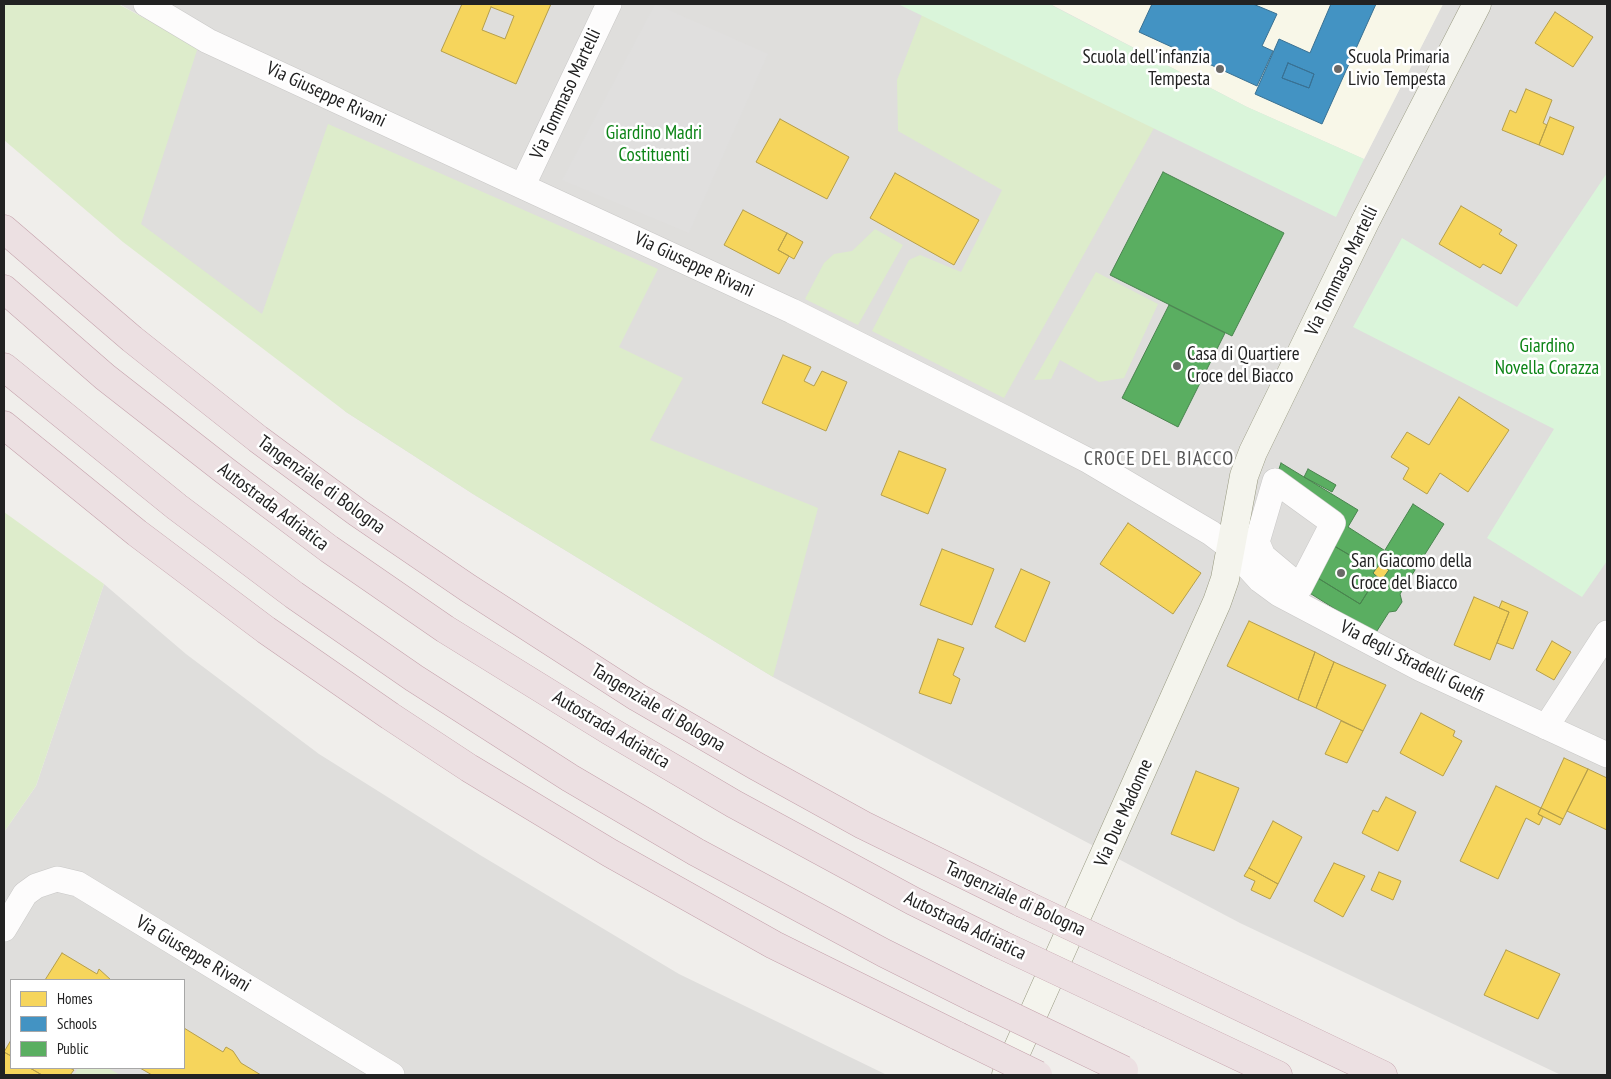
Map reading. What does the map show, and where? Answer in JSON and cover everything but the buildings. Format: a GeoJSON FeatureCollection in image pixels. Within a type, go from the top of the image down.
{"type":"FeatureCollection","features":[{"type":"Feature","properties":{"kind":"highway","name":"Tangenziale di Bologna"},"geometry":{"type":"LineString","coordinates":[[4,229],[132,339],[258,439],[358,513],[468,588],[637,697],[863,825],[1383,1075]]}},
{"type":"Feature","properties":{"kind":"highway","name":"Autostrada Adriatica"},"geometry":{"type":"LineString","coordinates":[[4,289],[105,377],[329,549],[445,629],[610,731],[734,804],[913,901],[1278,1075]]}},
{"type":"Feature","properties":{"kind":"highway"},"geometry":{"type":"LineString","coordinates":[[4,367],[193,519],[294,595],[414,678],[570,778],[696,852],[884,953],[1130,1072]]}},
{"type":"Feature","properties":{"kind":"highway"},"geometry":{"type":"LineString","coordinates":[[4,425],[137,532],[266,630],[390,716],[461,762],[602,848],[774,946],[1038,1075]]}},
{"type":"Feature","properties":{"kind":"main road","name":"Via Tommaso Martelli"},"geometry":{"type":"LineString","coordinates":[[1231,548],[1244,476],[1253,452],[1364,222],[1477,4]]}},
{"type":"Feature","properties":{"kind":"main road","name":"Via Due Madonne"},"geometry":{"type":"LineString","coordinates":[[1006,1075],[1217,602],[1231,548]]}},
{"type":"Feature","properties":{"kind":"street","name":"Via Giuseppe Rivani"},"geometry":{"type":"LineString","coordinates":[[146,4],[208,41],[792,311],[1089,461],[1165,505],[1231,548]]}},
{"type":"Feature","properties":{"kind":"street","name":"Via Tommaso Martelli"},"geometry":{"type":"LineString","coordinates":[[523,185],[609,4]]}},
{"type":"Feature","properties":{"kind":"street","name":"Via degli Stradelli Guelfi"},"geometry":{"type":"LineString","coordinates":[[1231,548],[1260,580],[1279,594],[1420,669],[1607,755]]}},
{"type":"Feature","properties":{"kind":"street"},"geometry":{"type":"LineString","coordinates":[[1546,727],[1607,633]]}},
{"type":"Feature","properties":{"kind":"street","name":"Via Giuseppe Rivani"},"geometry":{"type":"LineString","coordinates":[[4,929],[26,894],[36,886],[57,879],[78,884],[392,1075]]}},
{"type":"Feature","properties":{"kind":"shaded area"},"geometry":{"type":"Polygon","coordinates":[[[119,4],[1053,4],[1364,159],[1443,4],[1607,4],[1607,1075],[1561,1075],[1240,923],[773,677],[473,494],[346,412],[140,224],[197,47],[119,4]]]}},
{"type":"Feature","properties":{"kind":"shaded area","name":"Giardino Madri Costituenti"},"geometry":{"type":"Polygon","coordinates":[[[655,4],[768,54],[689,233],[562,180],[655,4]]]}},
{"type":"Feature","properties":{"kind":"shaded area","name":"Scuola Primaria Livio Tempesta"},"geometry":{"type":"Polygon","coordinates":[[[1053,4],[1443,4],[1364,159],[1247,107],[1053,4]]]}},
{"type":"Feature","properties":{"kind":"shaded area"},"geometry":{"type":"Polygon","coordinates":[[[104,584],[186,654],[319,754],[480,855],[679,974],[887,1075],[4,1075],[4,832],[36,786],[104,584]]]}},
{"type":"Feature","properties":{"kind":"green space"},"geometry":{"type":"Polygon","coordinates":[[[4,4],[118,4],[198,47],[141,224],[262,314],[328,124],[658,269],[619,347],[683,378],[650,440],[818,508],[773,677],[473,494],[346,412],[123,242],[4,140],[4,4]]]}},
{"type":"Feature","properties":{"kind":"green space"},"geometry":{"type":"Polygon","coordinates":[[[898,4],[1053,4],[1053,6],[1247,107],[1364,159],[1336,217],[898,4]]]}},
{"type":"Feature","properties":{"kind":"green space"},"geometry":{"type":"Polygon","coordinates":[[[922,15],[1154,128],[1004,398],[872,331],[909,260],[920,255],[961,272],[1002,190],[898,131],[897,80],[922,15]]]}},
{"type":"Feature","properties":{"kind":"green space","name":"Giardino Novella Corazza"},"geometry":{"type":"Polygon","coordinates":[[[1607,173],[1607,561],[1582,597],[1487,538],[1554,429],[1353,327],[1402,238],[1517,307],[1607,173]]]}},
{"type":"Feature","properties":{"kind":"green space"},"geometry":{"type":"Polygon","coordinates":[[[875,229],[903,245],[858,325],[805,299],[824,263],[834,254],[852,251],[875,229]]]}},
{"type":"Feature","properties":{"kind":"green space"},"geometry":{"type":"Polygon","coordinates":[[[1096,272],[1158,304],[1124,378],[1099,382],[1060,360],[1051,379],[1034,380],[1096,272]]]}},
{"type":"Feature","properties":{"kind":"green space"},"geometry":{"type":"Polygon","coordinates":[[[4,512],[104,584],[36,786],[4,832],[4,512]]]}},
{"type":"Feature","properties":{"kind":"green space"},"geometry":{"type":"Polygon","coordinates":[[[77,1069],[110,1069],[120,1075],[74,1075],[77,1069]]]}},
{"type":"Feature","properties":{"kind":"place","name":"Scuola dell'infanzia Tempesta"},"geometry":{"type":"Point","coordinates":[1220,69]}},
{"type":"Feature","properties":{"kind":"place","name":"Scuola Primaria Livio Tempesta"},"geometry":{"type":"Point","coordinates":[1338,69]}},
{"type":"Feature","properties":{"kind":"place","name":"Casa di Quartiere Croce del Biacco"},"geometry":{"type":"Point","coordinates":[1177,366]}},
{"type":"Feature","properties":{"kind":"place","name":"San Giacomo della Croce del Biacco"},"geometry":{"type":"Point","coordinates":[1341,573]}},
{"type":"Feature","properties":{"kind":"district","name":"CROCE DEL BIACCO"},"geometry":{"type":"Point","coordinates":[1159,459]}}]}
